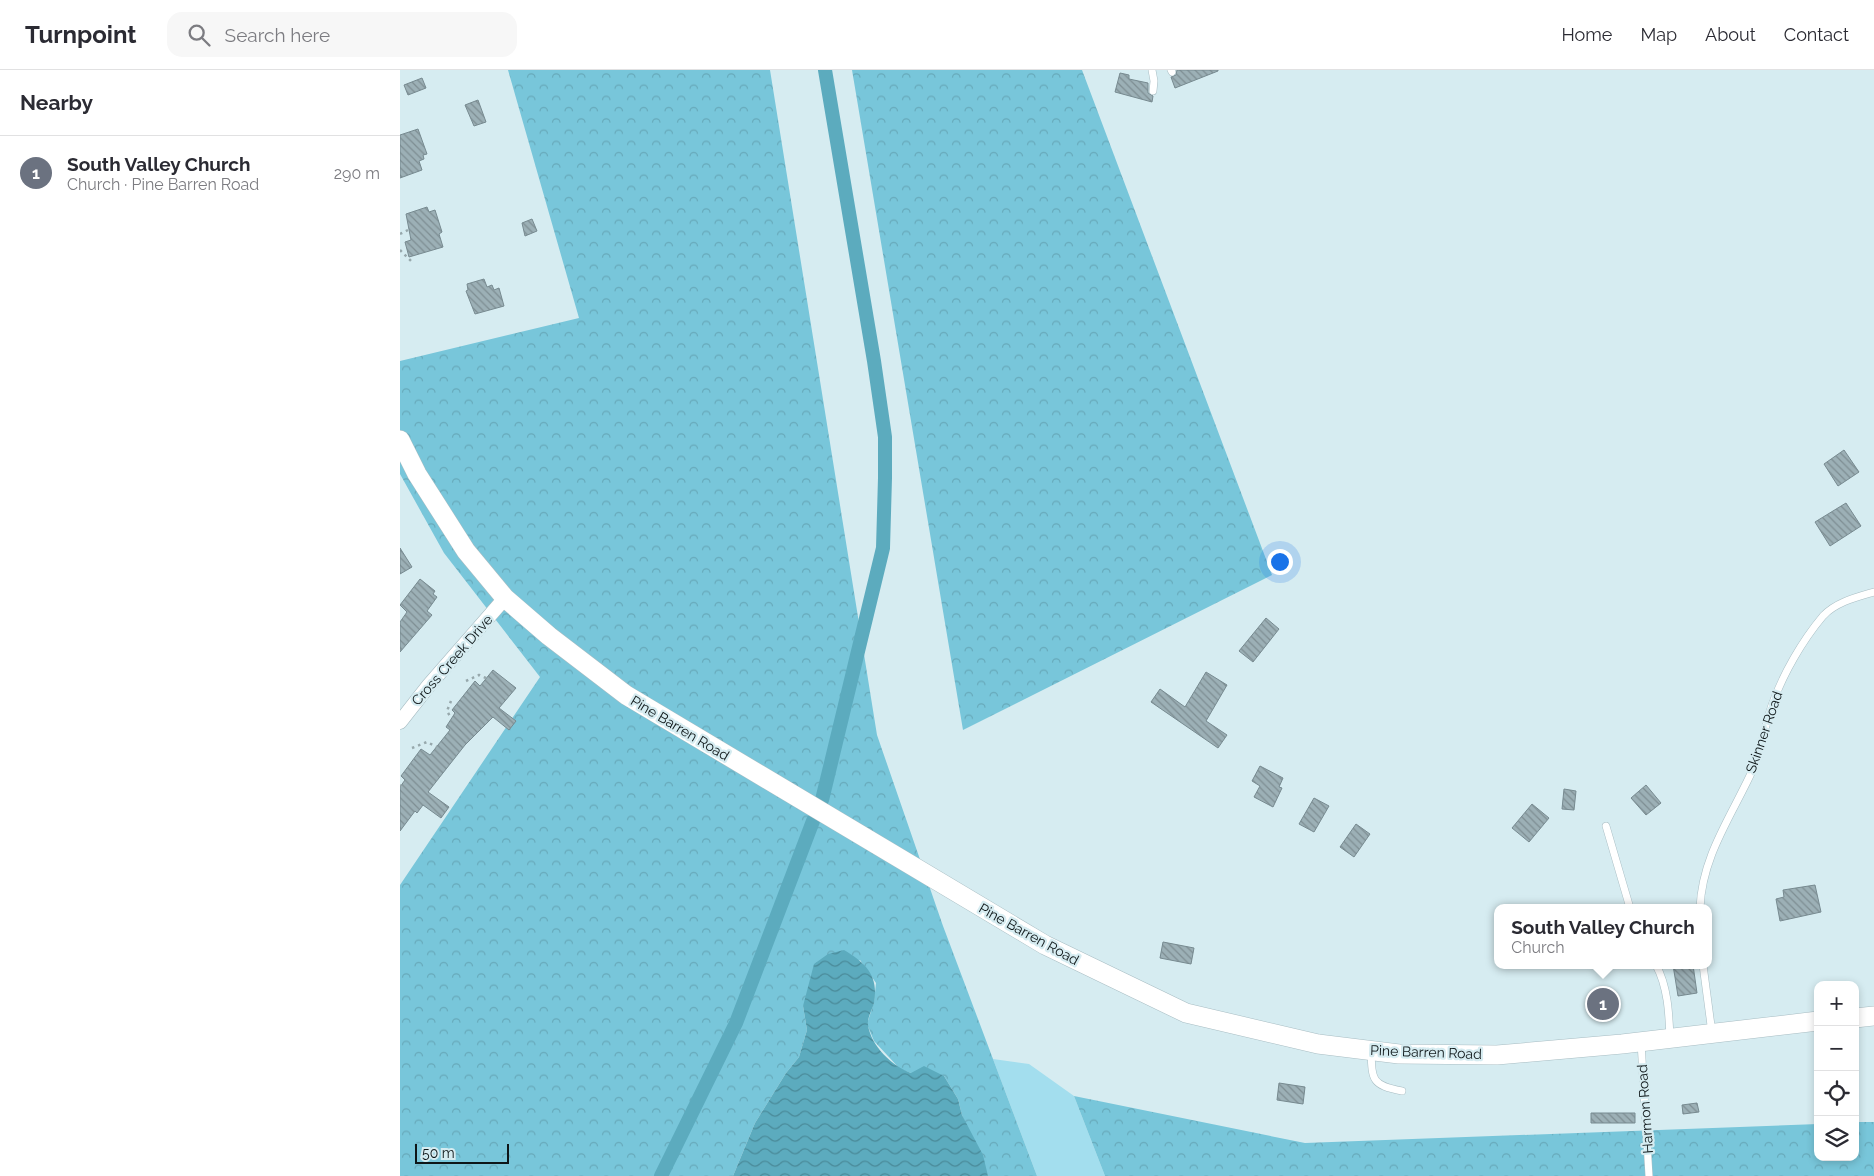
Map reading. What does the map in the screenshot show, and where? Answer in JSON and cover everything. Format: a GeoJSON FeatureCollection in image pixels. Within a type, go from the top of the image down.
{"type":"FeatureCollection","features":[{"type":"Feature","properties":{"kind":"main road","name":"Pine Barren Road"},"geometry":{"type":"LineString","coordinates":[[400,440],[417,474],[466,551],[505,598],[549,636],[626,696],[1045,945],[1186,1013],[1318,1044],[1399,1054],[1497,1055],[1670,1039],[1814,1021]]}},
{"type":"Feature","properties":{"kind":"main road"},"geometry":{"type":"LineString","coordinates":[[1859,1018],[1874,1016]]}},
{"type":"Feature","properties":{"kind":"street","name":"Cross Creek Drive"},"geometry":{"type":"LineString","coordinates":[[400,722],[429,685],[505,598]]}},
{"type":"Feature","properties":{"kind":"lane"},"geometry":{"type":"LineString","coordinates":[[1152,70],[1153,91]]}},
{"type":"Feature","properties":{"kind":"lane","name":"Skinner Road"},"geometry":{"type":"LineString","coordinates":[[1700,904],[1700,894],[1708,860],[1718,836],[1754,767],[1763,742],[1772,706],[1782,680],[1810,632],[1825,614],[1838,604],[1874,592]]}},
{"type":"Feature","properties":{"kind":"lane"},"geometry":{"type":"LineString","coordinates":[[1606,826],[1629,904]]}},
{"type":"Feature","properties":{"kind":"lane"},"geometry":{"type":"LineString","coordinates":[[1658,969],[1669,1009],[1670,1039]]}},
{"type":"Feature","properties":{"kind":"lane"},"geometry":{"type":"LineString","coordinates":[[1704,969],[1712,1034]]}},
{"type":"Feature","properties":{"kind":"lane","name":"Harmon Road"},"geometry":{"type":"LineString","coordinates":[[1641,1042],[1650,1176]]}},
{"type":"Feature","properties":{"kind":"lane"},"geometry":{"type":"LineString","coordinates":[[1371,1050],[1371,1073],[1377,1082],[1382,1087],[1402,1091]]}},
{"type":"Feature","properties":{"kind":"path"},"geometry":{"type":"LineString","coordinates":[[400,234],[408,230]]}},
{"type":"Feature","properties":{"kind":"path"},"geometry":{"type":"LineString","coordinates":[[400,250],[413,263]]}},
{"type":"Feature","properties":{"kind":"path"},"geometry":{"type":"LineString","coordinates":[[466,681],[479,675],[486,678]]}},
{"type":"Feature","properties":{"kind":"path"},"geometry":{"type":"LineString","coordinates":[[451,701],[447,711],[451,718]]}},
{"type":"Feature","properties":{"kind":"path"},"geometry":{"type":"LineString","coordinates":[[412,748],[427,742],[437,747]]}},
{"type":"Feature","properties":{"kind":"shaded area"},"geometry":{"type":"Polygon","coordinates":[[[993,1059],[1029,1064],[1074,1096],[1105,1176],[1037,1176],[993,1059]]]}},
{"type":"Feature","properties":{"kind":"green space"},"geometry":{"type":"Polygon","coordinates":[[[508,70],[770,70],[877,735],[943,926],[1037,1176],[988,1176],[962,1115],[958,1099],[944,1076],[911,1073],[900,1069],[874,1041],[867,1024],[874,1002],[876,983],[860,960],[803,1006],[807,1030],[799,1057],[786,1073],[755,1123],[733,1176],[400,1176],[400,885],[540,677],[444,553],[400,474],[400,361],[579,318],[508,70]]]}},
{"type":"Feature","properties":{"kind":"green space"},"geometry":{"type":"Polygon","coordinates":[[[852,70],[1082,70],[1272,575],[963,730],[852,70]]]}},
{"type":"Feature","properties":{"kind":"green space"},"geometry":{"type":"Polygon","coordinates":[[[1074,1096],[1305,1143],[1814,1124],[1814,1161],[1859,1161],[1859,1122],[1874,1122],[1874,1176],[1105,1176],[1074,1096]]]}},
{"type":"Feature","properties":{"kind":"water"},"geometry":{"type":"Polygon","coordinates":[[[844,950],[859,960],[873,978],[875,994],[868,1025],[878,1048],[897,1066],[911,1073],[924,1066],[944,1076],[958,1099],[962,1115],[983,1155],[988,1176],[733,1176],[755,1123],[786,1073],[799,1057],[807,1030],[803,1006],[814,964],[828,954],[844,950]]]}},
{"type":"Feature","properties":{"kind":"building"},"geometry":{"type":"Polygon","coordinates":[[[1177,70],[1218,71],[1175,88],[1171,77],[1176,75],[1177,70]]]}},
{"type":"Feature","properties":{"kind":"building"},"geometry":{"type":"Polygon","coordinates":[[[1120,73],[1129,75],[1129,79],[1148,83],[1148,93],[1153,96],[1152,102],[1115,92],[1120,73]]]}},
{"type":"Feature","properties":{"kind":"building"},"geometry":{"type":"Polygon","coordinates":[[[422,78],[426,88],[408,95],[404,85],[422,78]]]}},
{"type":"Feature","properties":{"kind":"building"},"geometry":{"type":"Polygon","coordinates":[[[478,100],[486,122],[474,126],[465,105],[478,100]]]}},
{"type":"Feature","properties":{"kind":"building"},"geometry":{"type":"Polygon","coordinates":[[[418,129],[427,154],[423,155],[424,159],[419,161],[422,170],[400,178],[400,135],[418,129]]]}},
{"type":"Feature","properties":{"kind":"building"},"geometry":{"type":"Polygon","coordinates":[[[427,207],[429,212],[435,210],[442,232],[439,234],[443,247],[409,257],[405,242],[411,240],[406,214],[427,207]]]}},
{"type":"Feature","properties":{"kind":"building"},"geometry":{"type":"Polygon","coordinates":[[[532,219],[537,231],[525,236],[522,223],[532,219]]]}},
{"type":"Feature","properties":{"kind":"building"},"geometry":{"type":"Polygon","coordinates":[[[484,279],[487,287],[492,285],[494,290],[499,288],[504,306],[475,314],[466,291],[468,290],[467,284],[484,279]]]}},
{"type":"Feature","properties":{"kind":"building"},"geometry":{"type":"Polygon","coordinates":[[[1844,450],[1859,472],[1838,486],[1824,464],[1844,450]]]}},
{"type":"Feature","properties":{"kind":"building"},"geometry":{"type":"Polygon","coordinates":[[[1846,503],[1861,526],[1830,546],[1815,522],[1846,503]]]}},
{"type":"Feature","properties":{"kind":"building"},"geometry":{"type":"Polygon","coordinates":[[[400,548],[412,567],[400,574],[400,548]]]}},
{"type":"Feature","properties":{"kind":"building"},"geometry":{"type":"Polygon","coordinates":[[[420,579],[435,591],[433,594],[437,597],[427,611],[432,615],[400,652],[400,622],[407,612],[400,605],[420,579]]]}},
{"type":"Feature","properties":{"kind":"building"},"geometry":{"type":"Polygon","coordinates":[[[1266,618],[1279,629],[1253,662],[1239,651],[1266,618]]]}},
{"type":"Feature","properties":{"kind":"building"},"geometry":{"type":"Polygon","coordinates":[[[493,670],[516,688],[499,708],[516,721],[509,730],[493,717],[465,745],[428,792],[449,807],[441,818],[423,805],[417,813],[415,811],[400,831],[400,787],[405,780],[401,776],[421,749],[430,755],[450,730],[446,727],[455,713],[452,710],[475,681],[480,686],[493,670]]]}},
{"type":"Feature","properties":{"kind":"building"},"geometry":{"type":"Polygon","coordinates":[[[1206,672],[1227,685],[1206,721],[1227,735],[1218,748],[1151,702],[1160,689],[1185,707],[1206,672]]]}},
{"type":"Feature","properties":{"kind":"building"},"geometry":{"type":"Polygon","coordinates":[[[1260,766],[1283,778],[1279,787],[1282,788],[1273,807],[1254,797],[1260,786],[1252,781],[1260,766]]]}},
{"type":"Feature","properties":{"kind":"building"},"geometry":{"type":"Polygon","coordinates":[[[1646,785],[1661,803],[1646,815],[1631,798],[1646,785]]]}},
{"type":"Feature","properties":{"kind":"building"},"geometry":{"type":"Polygon","coordinates":[[[1564,789],[1576,791],[1574,810],[1562,809],[1564,789]]]}},
{"type":"Feature","properties":{"kind":"building"},"geometry":{"type":"Polygon","coordinates":[[[1314,798],[1329,806],[1314,832],[1299,824],[1314,798]]]}},
{"type":"Feature","properties":{"kind":"building"},"geometry":{"type":"Polygon","coordinates":[[[1532,804],[1549,818],[1529,842],[1512,828],[1532,804]]]}},
{"type":"Feature","properties":{"kind":"building"},"geometry":{"type":"Polygon","coordinates":[[[1356,824],[1370,834],[1354,857],[1340,847],[1356,824]]]}},
{"type":"Feature","properties":{"kind":"building"},"geometry":{"type":"Polygon","coordinates":[[[1815,885],[1821,912],[1780,921],[1776,899],[1784,897],[1783,890],[1815,885]]]}},
{"type":"Feature","properties":{"kind":"building"},"geometry":{"type":"Polygon","coordinates":[[[1163,942],[1194,948],[1191,964],[1160,958],[1163,942]]]}},
{"type":"Feature","properties":{"kind":"building"},"geometry":{"type":"Polygon","coordinates":[[[1674,969],[1694,969],[1697,993],[1678,996],[1674,969]]]}},
{"type":"Feature","properties":{"kind":"building"},"geometry":{"type":"Polygon","coordinates":[[[1279,1083],[1305,1087],[1303,1104],[1277,1100],[1279,1083]]]}},
{"type":"Feature","properties":{"kind":"building"},"geometry":{"type":"Polygon","coordinates":[[[1697,1103],[1699,1112],[1683,1114],[1682,1105],[1697,1103]]]}},
{"type":"Feature","properties":{"kind":"building"},"geometry":{"type":"Polygon","coordinates":[[[1591,1113],[1635,1113],[1635,1123],[1591,1123],[1591,1113]]]}},
{"type":"Feature","properties":{"kind":"waterway"},"geometry":{"type":"LineString","coordinates":[[822,800],[883,548],[885,478],[885,437],[874,361],[825,70]]}},
{"type":"Feature","properties":{"kind":"waterway"},"geometry":{"type":"LineString","coordinates":[[661,1176],[736,1023],[813,821]]}},
{"type":"Feature","properties":{"kind":"place","name":"South Valley Church"},"geometry":{"type":"Point","coordinates":[1603,1004]}}]}
